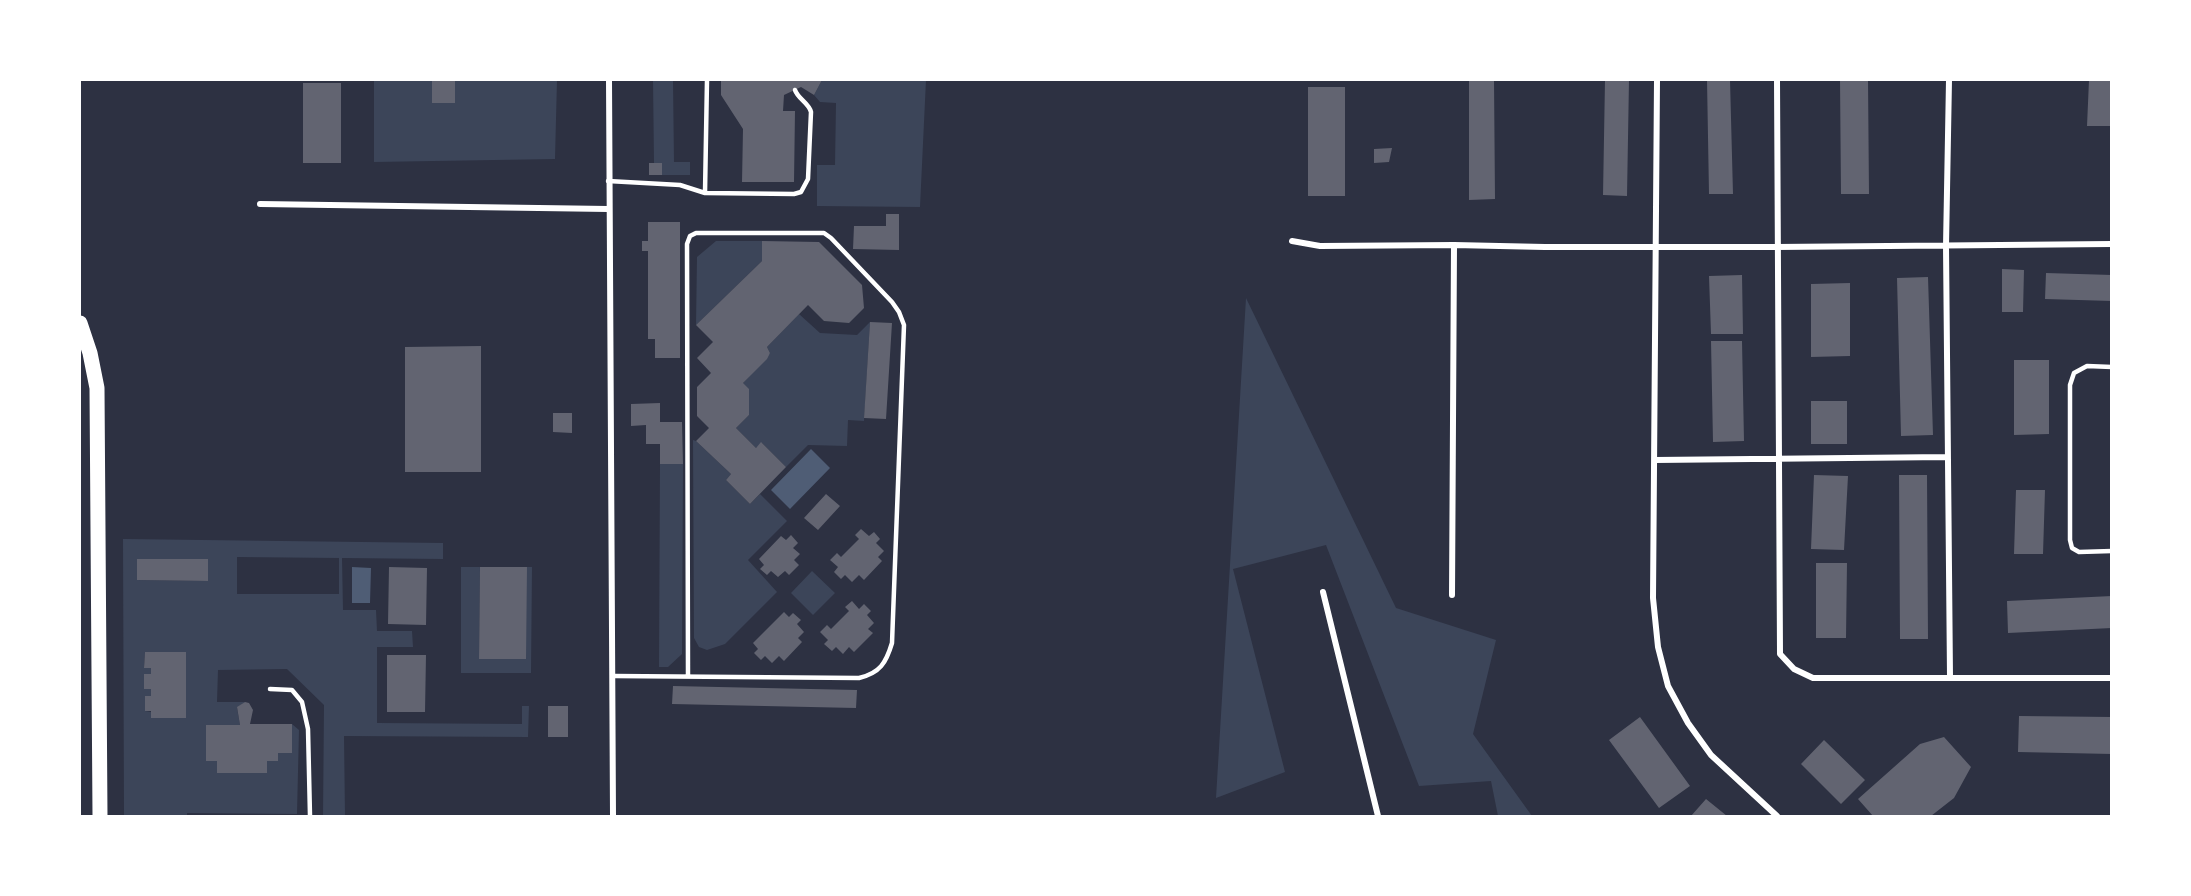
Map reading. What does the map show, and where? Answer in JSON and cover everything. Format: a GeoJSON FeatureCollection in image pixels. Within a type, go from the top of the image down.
{"type":"FeatureCollection","features":[{"type":"Feature","properties":{"kind":"main road"},"geometry":{"type":"LineString","coordinates":[[80,323],[90,353],[97,388],[100,816]]}},
{"type":"Feature","properties":{"kind":"street"},"geometry":{"type":"LineString","coordinates":[[609,80],[613,816]]}},
{"type":"Feature","properties":{"kind":"street"},"geometry":{"type":"LineString","coordinates":[[1657,80],[1653,598],[1658,647],[1668,686],[1688,723],[1711,755],[1776,816]]}},
{"type":"Feature","properties":{"kind":"street"},"geometry":{"type":"LineString","coordinates":[[1777,80],[1777,459],[1780,654],[1794,669],[1813,678],[2112,678]]}},
{"type":"Feature","properties":{"kind":"street"},"geometry":{"type":"LineString","coordinates":[[1949,80],[1946,246],[1950,677]]}},
{"type":"Feature","properties":{"kind":"street"},"geometry":{"type":"LineString","coordinates":[[260,204],[608,209]]}},
{"type":"Feature","properties":{"kind":"street"},"geometry":{"type":"LineString","coordinates":[[1292,241],[1320,246],[1776,248],[2112,244]]}},
{"type":"Feature","properties":{"kind":"street"},"geometry":{"type":"LineString","coordinates":[[1452,596],[1454,245]]}},
{"type":"Feature","properties":{"kind":"street"},"geometry":{"type":"LineString","coordinates":[[1655,460],[1947,457]]}},
{"type":"Feature","properties":{"kind":"street"},"geometry":{"type":"LineString","coordinates":[[1323,592],[1378,816]]}},
{"type":"Feature","properties":{"kind":"lane"},"geometry":{"type":"LineString","coordinates":[[705,193],[706,80]]}},
{"type":"Feature","properties":{"kind":"lane"},"geometry":{"type":"LineString","coordinates":[[608,181],[680,185],[705,193],[794,194],[801,192],[808,179],[811,112],[795,90]]}},
{"type":"Feature","properties":{"kind":"lane"},"geometry":{"type":"LineString","coordinates":[[614,676],[859,678],[872,675],[888,656],[892,643],[904,325],[892,302],[824,233],[696,233],[690,236],[687,244],[688,676]]}},
{"type":"Feature","properties":{"kind":"lane"},"geometry":{"type":"LineString","coordinates":[[2112,367],[2087,366],[2074,373],[2070,385],[2070,540],[2072,548],[2079,552],[2112,551]]}},
{"type":"Feature","properties":{"kind":"lane"},"geometry":{"type":"LineString","coordinates":[[270,689],[292,690],[302,702],[308,729],[310,816]]}},
{"type":"Feature","properties":{"kind":"shaded area"},"geometry":{"type":"Polygon","coordinates":[[[374,80],[432,80],[432,103],[455,103],[455,80],[557,80],[555,159],[374,162],[374,80]]]}},
{"type":"Feature","properties":{"kind":"shaded area"},"geometry":{"type":"Polygon","coordinates":[[[653,80],[673,80],[674,162],[690,162],[690,175],[662,175],[662,163],[654,163],[653,80]]]}},
{"type":"Feature","properties":{"kind":"shaded area"},"geometry":{"type":"Polygon","coordinates":[[[822,80],[926,80],[920,207],[817,206],[817,165],[835,165],[836,103],[820,102],[814,95],[822,80]]]}},
{"type":"Feature","properties":{"kind":"shaded area"},"geometry":{"type":"Polygon","coordinates":[[[716,241],[762,241],[762,261],[696,325],[697,257],[716,241]]]}},
{"type":"Feature","properties":{"kind":"shaded area"},"geometry":{"type":"Polygon","coordinates":[[[1246,298],[1396,608],[1496,640],[1473,734],[1532,816],[1498,816],[1491,781],[1419,786],[1326,545],[1233,569],[1285,772],[1216,798],[1246,298]]]}},
{"type":"Feature","properties":{"kind":"shaded area"},"geometry":{"type":"Polygon","coordinates":[[[799,314],[820,333],[857,335],[870,322],[864,421],[848,420],[847,446],[808,445],[786,467],[762,443],[756,448],[736,428],[749,415],[743,383],[770,353],[767,347],[799,314]]]}},
{"type":"Feature","properties":{"kind":"shaded area"},"geometry":{"type":"Polygon","coordinates":[[[693,440],[731,474],[726,480],[750,504],[760,494],[787,521],[748,560],[777,592],[725,644],[707,650],[699,647],[694,638],[693,440]]]}},
{"type":"Feature","properties":{"kind":"shaded area"},"geometry":{"type":"Polygon","coordinates":[[[811,449],[830,468],[790,509],[771,490],[811,449]]]}},
{"type":"Feature","properties":{"kind":"shaded area"},"geometry":{"type":"Polygon","coordinates":[[[660,464],[683,464],[682,654],[668,667],[659,667],[660,464]]]}},
{"type":"Feature","properties":{"kind":"shaded area"},"geometry":{"type":"Polygon","coordinates":[[[123,539],[443,543],[443,559],[342,558],[343,610],[376,610],[377,631],[412,631],[413,647],[377,647],[377,723],[522,724],[522,706],[529,706],[528,737],[344,736],[345,816],[323,816],[324,705],[287,669],[218,670],[217,702],[245,702],[237,708],[240,725],[206,725],[206,761],[217,761],[218,773],[267,773],[267,761],[278,753],[292,753],[292,724],[299,730],[297,814],[187,813],[187,816],[124,816],[123,539]],[[237,557],[237,594],[339,594],[339,558],[237,557]],[[137,559],[137,580],[208,581],[208,559],[137,559]],[[145,652],[144,667],[151,668],[151,696],[145,697],[145,711],[186,718],[186,652],[145,652]]]}},
{"type":"Feature","properties":{"kind":"shaded area"},"geometry":{"type":"Polygon","coordinates":[[[352,567],[371,568],[370,603],[352,603],[352,567]]]}},
{"type":"Feature","properties":{"kind":"shaded area"},"geometry":{"type":"Polygon","coordinates":[[[461,567],[480,567],[479,658],[527,567],[532,567],[531,673],[461,673],[461,567]]]}},
{"type":"Feature","properties":{"kind":"shaded area"},"geometry":{"type":"Polygon","coordinates":[[[812,571],[835,593],[813,615],[791,593],[812,571]]]}},
{"type":"Feature","properties":{"kind":"building"},"geometry":{"type":"Polygon","coordinates":[[[432,80],[455,80],[455,103],[432,103],[432,80]]]}},
{"type":"Feature","properties":{"kind":"building"},"geometry":{"type":"Polygon","coordinates":[[[721,80],[822,80],[814,95],[801,87],[784,95],[783,111],[795,111],[794,182],[742,182],[743,129],[721,95],[721,80]]]}},
{"type":"Feature","properties":{"kind":"building"},"geometry":{"type":"Polygon","coordinates":[[[1469,80],[1494,80],[1495,199],[1469,200],[1469,80]]]}},
{"type":"Feature","properties":{"kind":"building"},"geometry":{"type":"Polygon","coordinates":[[[1605,80],[1629,80],[1627,196],[1603,195],[1605,80]]]}},
{"type":"Feature","properties":{"kind":"building"},"geometry":{"type":"Polygon","coordinates":[[[1707,80],[1730,80],[1733,194],[1709,194],[1707,80]]]}},
{"type":"Feature","properties":{"kind":"building"},"geometry":{"type":"Polygon","coordinates":[[[1840,80],[1868,80],[1869,194],[1841,194],[1840,80]]]}},
{"type":"Feature","properties":{"kind":"building"},"geometry":{"type":"Polygon","coordinates":[[[2089,80],[2112,80],[2112,126],[2087,126],[2089,80]]]}},
{"type":"Feature","properties":{"kind":"building"},"geometry":{"type":"Polygon","coordinates":[[[303,83],[341,83],[341,163],[303,163],[303,83]]]}},
{"type":"Feature","properties":{"kind":"building"},"geometry":{"type":"Polygon","coordinates":[[[1308,87],[1345,87],[1345,196],[1308,196],[1308,87]]]}},
{"type":"Feature","properties":{"kind":"building"},"geometry":{"type":"Polygon","coordinates":[[[1392,148],[1389,162],[1374,163],[1374,149],[1392,148]]]}},
{"type":"Feature","properties":{"kind":"building"},"geometry":{"type":"Polygon","coordinates":[[[649,163],[662,163],[662,175],[649,175],[649,163]]]}},
{"type":"Feature","properties":{"kind":"building"},"geometry":{"type":"Polygon","coordinates":[[[886,214],[899,214],[899,250],[853,249],[854,226],[886,226],[886,214]]]}},
{"type":"Feature","properties":{"kind":"building"},"geometry":{"type":"Polygon","coordinates":[[[648,222],[680,222],[680,358],[655,358],[655,339],[648,339],[648,251],[642,251],[642,241],[648,241],[648,222]]]}},
{"type":"Feature","properties":{"kind":"building"},"geometry":{"type":"Polygon","coordinates":[[[762,241],[819,242],[862,285],[864,308],[849,323],[824,321],[808,305],[767,347],[770,353],[767,359],[743,383],[749,389],[749,415],[736,428],[756,448],[761,442],[786,467],[750,504],[726,480],[731,474],[696,441],[709,428],[697,416],[697,387],[711,373],[697,358],[713,342],[696,325],[762,261],[762,241]]]}},
{"type":"Feature","properties":{"kind":"building"},"geometry":{"type":"Polygon","coordinates":[[[2002,269],[2024,270],[2023,312],[2002,312],[2002,269]]]}},
{"type":"Feature","properties":{"kind":"building"},"geometry":{"type":"Polygon","coordinates":[[[2046,273],[2112,275],[2112,301],[2045,299],[2046,273]]]}},
{"type":"Feature","properties":{"kind":"building"},"geometry":{"type":"Polygon","coordinates":[[[1742,275],[1743,334],[1711,334],[1709,276],[1742,275]]]}},
{"type":"Feature","properties":{"kind":"building"},"geometry":{"type":"Polygon","coordinates":[[[1928,277],[1933,435],[1901,436],[1897,278],[1928,277]]]}},
{"type":"Feature","properties":{"kind":"building"},"geometry":{"type":"Polygon","coordinates":[[[1850,283],[1850,356],[1811,357],[1811,284],[1850,283]]]}},
{"type":"Feature","properties":{"kind":"building"},"geometry":{"type":"Polygon","coordinates":[[[870,322],[892,323],[886,419],[864,418],[870,322]]]}},
{"type":"Feature","properties":{"kind":"building"},"geometry":{"type":"Polygon","coordinates":[[[1711,341],[1742,341],[1744,441],[1713,442],[1711,341]]]}},
{"type":"Feature","properties":{"kind":"building"},"geometry":{"type":"Polygon","coordinates":[[[481,346],[481,472],[405,472],[405,347],[481,346]]]}},
{"type":"Feature","properties":{"kind":"building"},"geometry":{"type":"Polygon","coordinates":[[[2014,360],[2049,360],[2049,434],[2014,435],[2014,360]]]}},
{"type":"Feature","properties":{"kind":"building"},"geometry":{"type":"Polygon","coordinates":[[[1811,401],[1847,401],[1847,444],[1811,444],[1811,401]]]}},
{"type":"Feature","properties":{"kind":"building"},"geometry":{"type":"Polygon","coordinates":[[[660,403],[660,422],[682,422],[683,464],[660,464],[660,444],[646,444],[646,425],[631,426],[631,404],[660,403]]]}},
{"type":"Feature","properties":{"kind":"building"},"geometry":{"type":"Polygon","coordinates":[[[553,413],[572,413],[572,433],[553,432],[553,413]]]}},
{"type":"Feature","properties":{"kind":"building"},"geometry":{"type":"Polygon","coordinates":[[[1814,475],[1848,476],[1844,550],[1811,549],[1814,475]]]}},
{"type":"Feature","properties":{"kind":"building"},"geometry":{"type":"Polygon","coordinates":[[[1899,475],[1927,475],[1928,639],[1900,639],[1899,475]]]}},
{"type":"Feature","properties":{"kind":"building"},"geometry":{"type":"Polygon","coordinates":[[[2016,490],[2045,490],[2043,554],[2014,554],[2016,490]]]}},
{"type":"Feature","properties":{"kind":"building"},"geometry":{"type":"Polygon","coordinates":[[[826,494],[840,506],[818,530],[804,518],[826,494]]]}},
{"type":"Feature","properties":{"kind":"building"},"geometry":{"type":"Polygon","coordinates":[[[861,529],[869,536],[874,532],[880,539],[876,543],[884,551],[878,557],[882,561],[864,580],[859,575],[852,582],[845,575],[841,579],[834,572],[838,567],[830,560],[837,553],[841,557],[859,539],[855,535],[861,529]]]}},
{"type":"Feature","properties":{"kind":"building"},"geometry":{"type":"Polygon","coordinates":[[[791,535],[798,543],[793,548],[800,554],[794,560],[799,565],[789,575],[785,571],[778,577],[771,571],[767,575],[760,569],[764,565],[759,559],[781,536],[786,540],[791,535]]]}},
{"type":"Feature","properties":{"kind":"building"},"geometry":{"type":"Polygon","coordinates":[[[137,559],[208,559],[208,581],[137,580],[137,559]]]}},
{"type":"Feature","properties":{"kind":"building"},"geometry":{"type":"Polygon","coordinates":[[[1816,563],[1847,563],[1846,638],[1816,638],[1816,563]]]}},
{"type":"Feature","properties":{"kind":"building"},"geometry":{"type":"Polygon","coordinates":[[[389,567],[427,568],[426,625],[388,624],[389,567]]]}},
{"type":"Feature","properties":{"kind":"building"},"geometry":{"type":"Polygon","coordinates":[[[480,567],[527,567],[526,659],[479,659],[480,567]]]}},
{"type":"Feature","properties":{"kind":"building"},"geometry":{"type":"Polygon","coordinates":[[[2112,596],[2112,628],[2008,633],[2007,601],[2112,596]]]}},
{"type":"Feature","properties":{"kind":"building"},"geometry":{"type":"Polygon","coordinates":[[[852,601],[859,609],[864,604],[871,611],[867,615],[874,623],[868,629],[873,633],[854,652],[849,647],[843,654],[836,647],[832,651],[824,644],[828,640],[820,632],[827,625],[831,629],[849,611],[845,607],[852,601]]]}},
{"type":"Feature","properties":{"kind":"building"},"geometry":{"type":"Polygon","coordinates":[[[784,612],[789,617],[793,613],[801,620],[797,624],[804,632],[798,638],[802,642],[784,661],[779,656],[772,663],[765,656],[761,660],[754,653],[758,649],[753,643],[784,612]]]}},
{"type":"Feature","properties":{"kind":"building"},"geometry":{"type":"Polygon","coordinates":[[[145,652],[186,652],[186,718],[151,718],[151,711],[145,711],[145,696],[151,696],[151,689],[144,689],[144,674],[151,674],[151,668],[144,668],[145,652]]]}},
{"type":"Feature","properties":{"kind":"building"},"geometry":{"type":"Polygon","coordinates":[[[387,655],[426,655],[425,712],[387,712],[387,655]]]}},
{"type":"Feature","properties":{"kind":"building"},"geometry":{"type":"Polygon","coordinates":[[[673,686],[857,690],[856,708],[672,704],[673,686]]]}},
{"type":"Feature","properties":{"kind":"building"},"geometry":{"type":"Polygon","coordinates":[[[245,702],[249,703],[253,710],[250,724],[292,724],[292,753],[278,753],[278,761],[267,761],[267,773],[217,773],[217,761],[206,761],[206,725],[240,725],[237,707],[245,702]]]}},
{"type":"Feature","properties":{"kind":"building"},"geometry":{"type":"Polygon","coordinates":[[[548,706],[568,706],[568,737],[548,737],[548,706]]]}},
{"type":"Feature","properties":{"kind":"building"},"geometry":{"type":"Polygon","coordinates":[[[2019,716],[2112,717],[2112,754],[2018,752],[2019,716]]]}},
{"type":"Feature","properties":{"kind":"building"},"geometry":{"type":"Polygon","coordinates":[[[1640,717],[1690,786],[1659,808],[1609,740],[1640,717]]]}},
{"type":"Feature","properties":{"kind":"building"},"geometry":{"type":"Polygon","coordinates":[[[1944,737],[1971,767],[1954,798],[1931,816],[1873,816],[1858,799],[1920,744],[1944,737]]]}},
{"type":"Feature","properties":{"kind":"building"},"geometry":{"type":"Polygon","coordinates":[[[1824,740],[1865,780],[1841,804],[1801,764],[1824,740]]]}},
{"type":"Feature","properties":{"kind":"building"},"geometry":{"type":"Polygon","coordinates":[[[1706,799],[1727,816],[1691,816],[1706,799]]]}}]}
